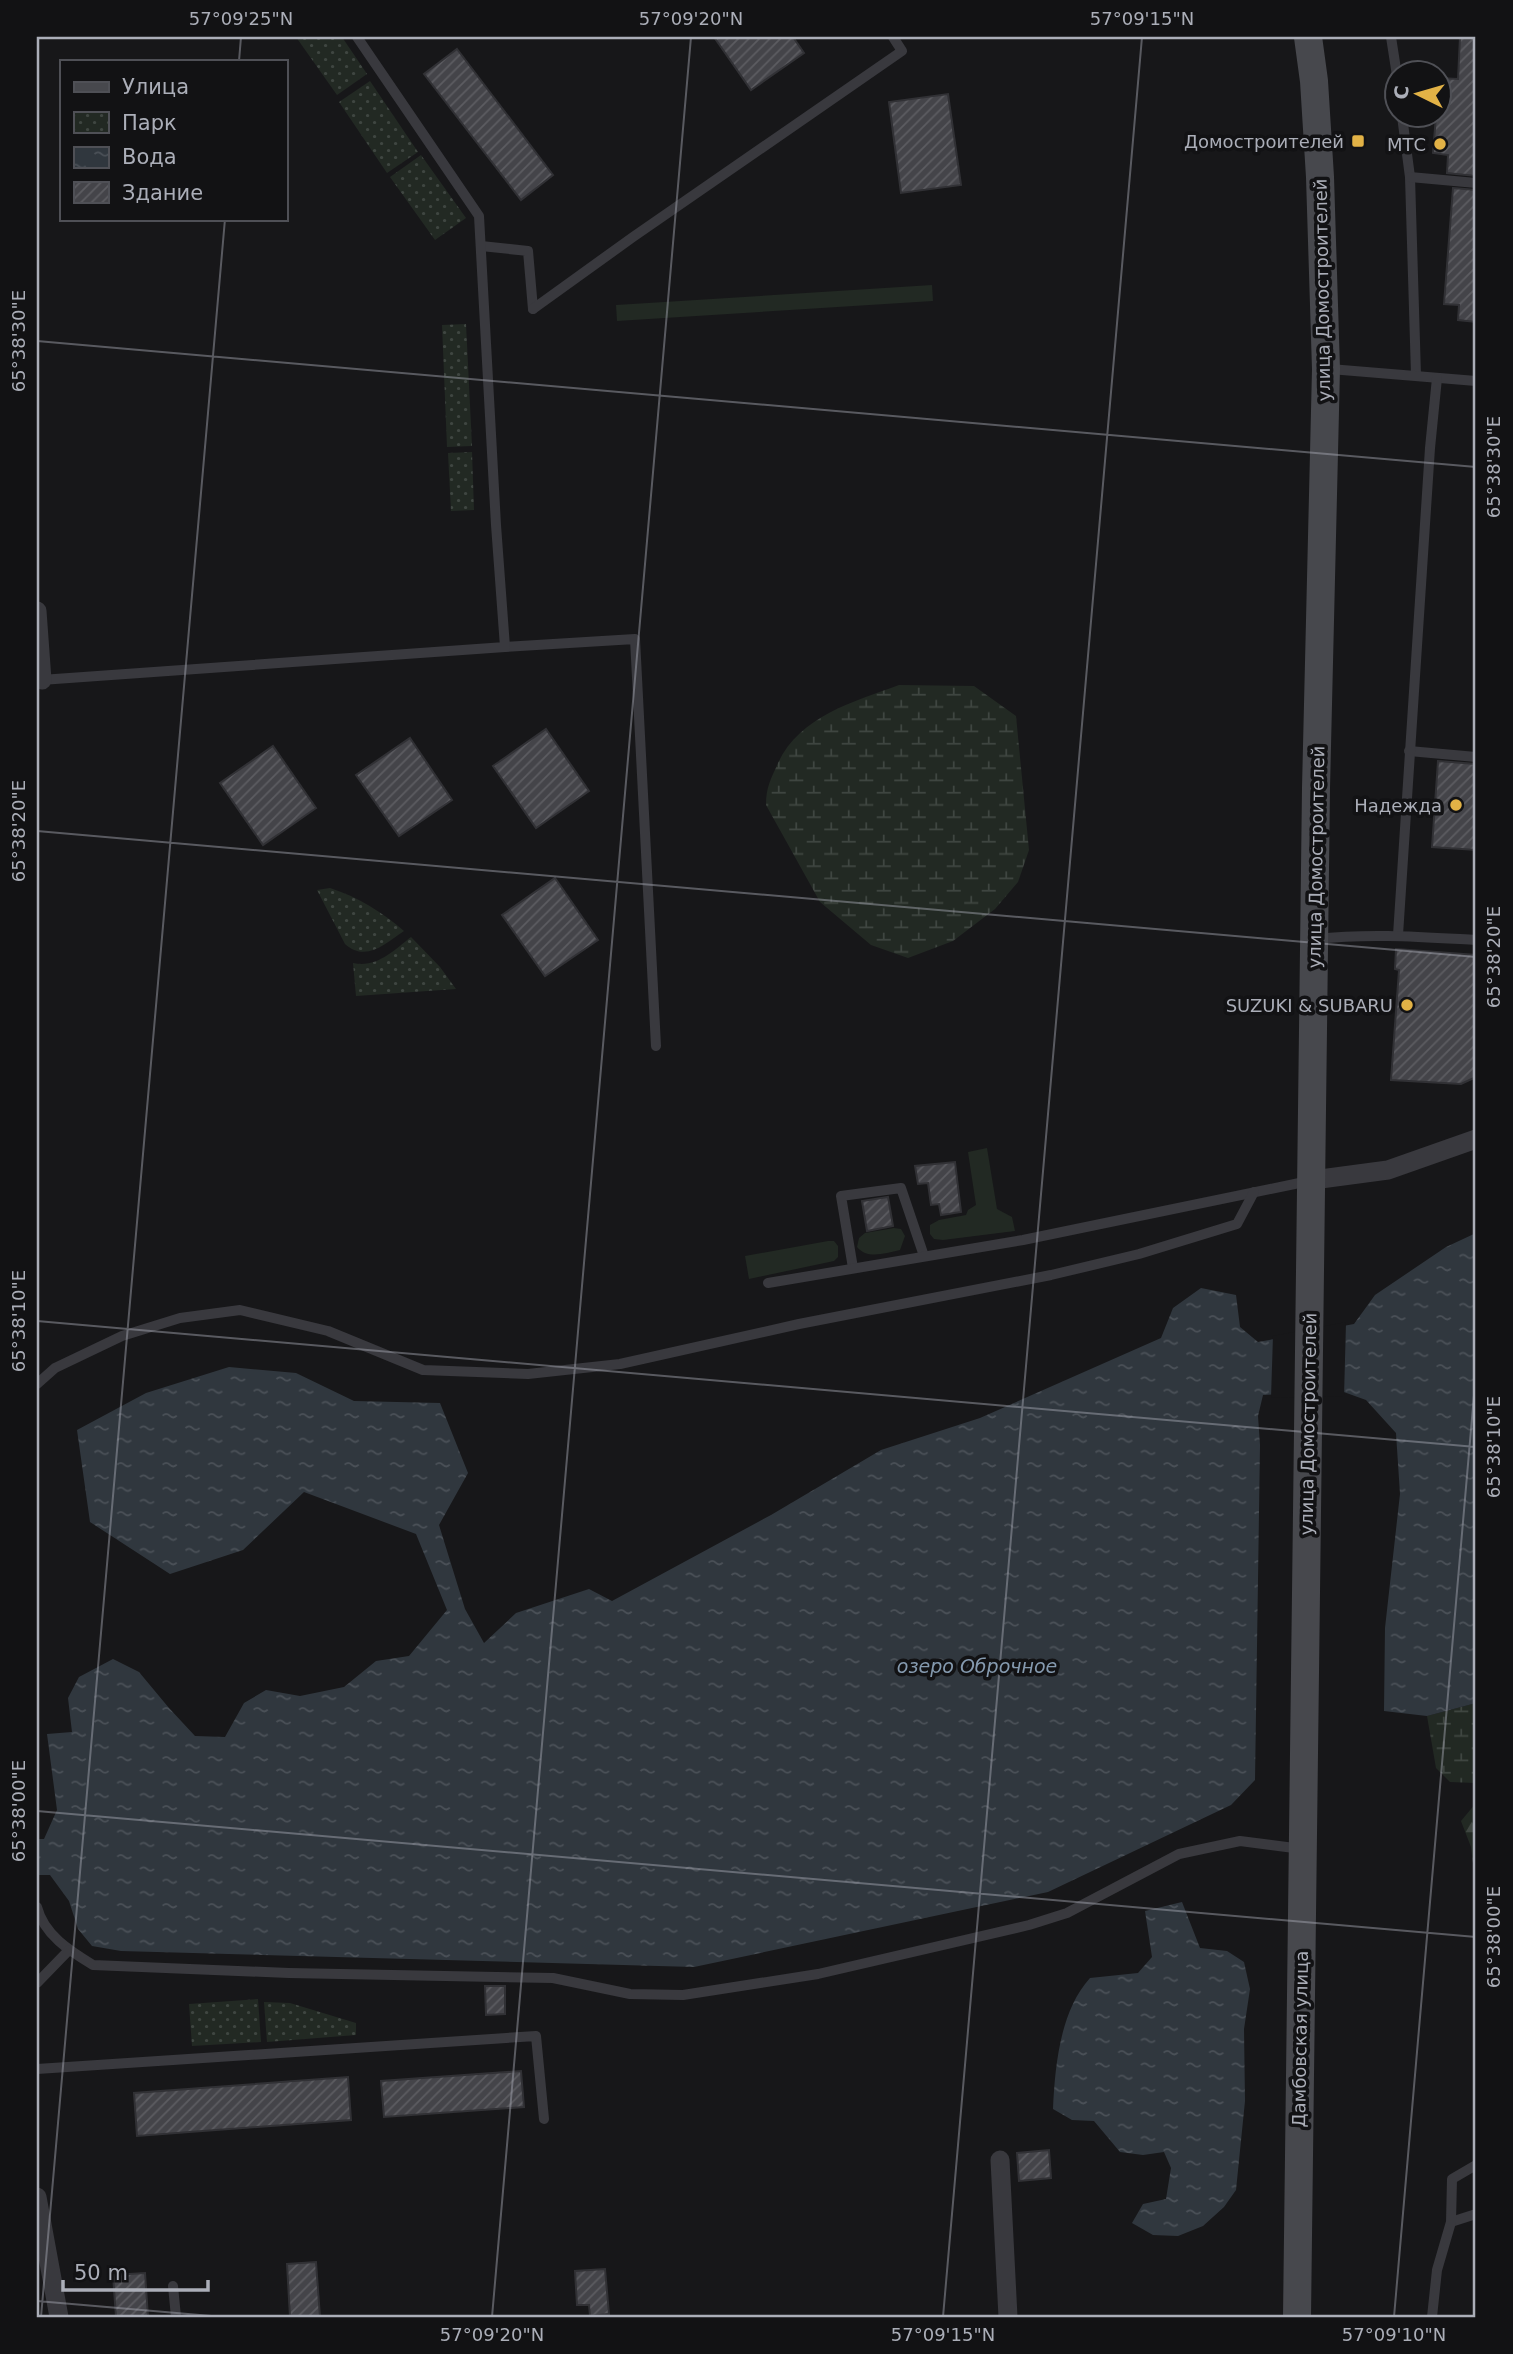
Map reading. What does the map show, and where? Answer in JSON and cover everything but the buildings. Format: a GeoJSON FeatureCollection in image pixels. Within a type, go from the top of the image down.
{"type":"FeatureCollection","features":[{"type":"Feature","properties":{"kind":"main road","name":"улица Домостроителей"},"geometry":{"type":"LineString","coordinates":[[1303,1761],[1326,369],[1321,177],[1308,37]]}},
{"type":"Feature","properties":{"kind":"main road","name":"Дамбовская улица"},"geometry":{"type":"LineString","coordinates":[[1294,2314],[1303,1761]]}},
{"type":"Feature","properties":{"kind":"street"},"geometry":{"type":"LineString","coordinates":[[37,611],[39,680]]}},
{"type":"Feature","properties":{"kind":"street"},"geometry":{"type":"LineString","coordinates":[[1313,1180],[1388,1170],[1476,1139]]}},
{"type":"Feature","properties":{"kind":"street"},"geometry":{"type":"LineString","coordinates":[[1000,2160],[1008,2317]]}},
{"type":"Feature","properties":{"kind":"street"},"geometry":{"type":"LineString","coordinates":[[37,2197],[59,2317]]}},
{"type":"Feature","properties":{"kind":"lane"},"geometry":{"type":"LineString","coordinates":[[357,37],[479,216],[505,647]]}},
{"type":"Feature","properties":{"kind":"lane"},"geometry":{"type":"LineString","coordinates":[[481,246],[528,251],[533,309],[902,51],[892,37]]}},
{"type":"Feature","properties":{"kind":"lane"},"geometry":{"type":"LineString","coordinates":[[1391,37],[1395,60]]}},
{"type":"Feature","properties":{"kind":"lane"},"geometry":{"type":"LineString","coordinates":[[1404,130],[1410,177],[1416,374]]}},
{"type":"Feature","properties":{"kind":"lane"},"geometry":{"type":"LineString","coordinates":[[1410,177],[1476,183]]}},
{"type":"Feature","properties":{"kind":"lane"},"geometry":{"type":"LineString","coordinates":[[1326,369],[1416,374],[1476,381]]}},
{"type":"Feature","properties":{"kind":"lane"},"geometry":{"type":"LineString","coordinates":[[1398,935],[1429,462],[1437,378]]}},
{"type":"Feature","properties":{"kind":"lane"},"geometry":{"type":"LineString","coordinates":[[39,680],[635,639],[656,1046]]}},
{"type":"Feature","properties":{"kind":"lane"},"geometry":{"type":"LineString","coordinates":[[1409,751],[1476,757]]}},
{"type":"Feature","properties":{"kind":"lane"},"geometry":{"type":"LineString","coordinates":[[1315,939],[1352,935],[1398,935],[1476,940]]}},
{"type":"Feature","properties":{"kind":"lane"},"geometry":{"type":"LineString","coordinates":[[768,1283],[1023,1240],[1313,1180]]}},
{"type":"Feature","properties":{"kind":"lane"},"geometry":{"type":"LineString","coordinates":[[853,1268],[841,1196],[901,1188],[925,1256]]}},
{"type":"Feature","properties":{"kind":"lane"},"geometry":{"type":"LineString","coordinates":[[37,1384],[55,1368],[122,1336],[180,1318],[240,1310],[328,1331],[423,1370],[528,1374],[620,1364],[799,1324],[1051,1275],[1139,1254],[1237,1224],[1254,1192]]}},
{"type":"Feature","properties":{"kind":"lane"},"geometry":{"type":"LineString","coordinates":[[37,1907],[47,1929],[69,1950],[93,1965],[289,1973],[553,1978],[630,1994],[683,1995],[818,1975],[1029,1925],[1067,1913],[1179,1854],[1240,1841],[1303,1849]]}},
{"type":"Feature","properties":{"kind":"lane"},"geometry":{"type":"LineString","coordinates":[[37,1983],[69,1950]]}},
{"type":"Feature","properties":{"kind":"lane"},"geometry":{"type":"LineString","coordinates":[[37,2069],[536,2036],[544,2119]]}},
{"type":"Feature","properties":{"kind":"lane"},"geometry":{"type":"LineString","coordinates":[[1432,2317],[1437,2270],[1451,2222],[1452,2179],[1476,2165]]}},
{"type":"Feature","properties":{"kind":"lane"},"geometry":{"type":"LineString","coordinates":[[1451,2222],[1476,2214]]}},
{"type":"Feature","properties":{"kind":"lane"},"geometry":{"type":"LineString","coordinates":[[173,2286],[176,2317]]}},
{"type":"Feature","properties":{"kind":"green space"},"geometry":{"type":"Polygon","coordinates":[[[296,37],[342,37],[367,74],[337,95],[296,37]]]}},
{"type":"Feature","properties":{"kind":"green space"},"geometry":{"type":"Polygon","coordinates":[[[370,81],[418,152],[387,173],[339,102],[370,81]]]}},
{"type":"Feature","properties":{"kind":"green space"},"geometry":{"type":"Polygon","coordinates":[[[421,155],[466,218],[435,240],[390,177],[421,155]]]}},
{"type":"Feature","properties":{"kind":"green space"},"geometry":{"type":"Polygon","coordinates":[[[932,285],[933,301],[617,321],[616,305],[932,285]]]}},
{"type":"Feature","properties":{"kind":"green space"},"geometry":{"type":"Polygon","coordinates":[[[466,324],[472,446],[447,447],[442,325],[466,324]]]}},
{"type":"Feature","properties":{"kind":"green space"},"geometry":{"type":"Polygon","coordinates":[[[472,452],[474,510],[451,511],[448,453],[472,452]]]}},
{"type":"Feature","properties":{"kind":"green space"},"geometry":{"type":"Polygon","coordinates":[[[899,685],[974,686],[1016,716],[1029,850],[1018,882],[995,909],[953,941],[908,958],[871,945],[820,902],[766,805],[768,788],[778,763],[800,733],[814,722],[846,705],[899,685]]]}},
{"type":"Feature","properties":{"kind":"green space"},"geometry":{"type":"Polygon","coordinates":[[[330,888],[369,906],[404,931],[376,949],[361,952],[353,949],[345,944],[317,890],[330,888]]]}},
{"type":"Feature","properties":{"kind":"green space"},"geometry":{"type":"Polygon","coordinates":[[[411,937],[440,967],[456,989],[356,996],[353,963],[377,961],[411,937]]]}},
{"type":"Feature","properties":{"kind":"green space"},"geometry":{"type":"Polygon","coordinates":[[[987,1148],[997,1209],[1012,1217],[1015,1231],[934,1239],[930,1234],[930,1225],[939,1220],[966,1215],[968,1210],[976,1205],[968,1152],[987,1148]]]}},
{"type":"Feature","properties":{"kind":"green space"},"geometry":{"type":"Polygon","coordinates":[[[901,1229],[905,1236],[900,1250],[871,1254],[857,1247],[859,1238],[865,1233],[901,1229]]]}},
{"type":"Feature","properties":{"kind":"green space"},"geometry":{"type":"Polygon","coordinates":[[[834,1241],[838,1246],[838,1257],[834,1261],[749,1279],[745,1256],[834,1241]]]}},
{"type":"Feature","properties":{"kind":"green space"},"geometry":{"type":"Polygon","coordinates":[[[1476,1703],[1476,1783],[1450,1782],[1436,1768],[1427,1716],[1476,1703]]]}},
{"type":"Feature","properties":{"kind":"green space"},"geometry":{"type":"Polygon","coordinates":[[[1476,1803],[1476,1887],[1471,1847],[1461,1821],[1476,1803]]]}},
{"type":"Feature","properties":{"kind":"green space"},"geometry":{"type":"Polygon","coordinates":[[[258,1999],[261,2042],[192,2046],[189,2004],[258,1999]]]}},
{"type":"Feature","properties":{"kind":"green space"},"geometry":{"type":"Polygon","coordinates":[[[264,2002],[290,2003],[356,2023],[356,2035],[267,2042],[264,2002]]]}},
{"type":"Feature","properties":{"kind":"water","name":"озеро Оброчное"},"geometry":{"type":"Polygon","coordinates":[[[1476,1233],[1476,1703],[1427,1716],[1384,1711],[1385,1628],[1400,1494],[1396,1433],[1366,1400],[1341,1391],[1263,1395],[1258,1416],[1260,1445],[1255,1780],[1231,1805],[1048,1892],[694,1967],[121,1951],[92,1946],[78,1929],[69,1901],[50,1875],[37,1875],[37,1839],[44,1839],[57,1810],[47,1734],[72,1732],[68,1698],[79,1677],[113,1659],[139,1672],[195,1736],[225,1737],[244,1703],[266,1690],[300,1696],[344,1687],[376,1661],[409,1656],[447,1610],[416,1534],[304,1492],[243,1550],[170,1574],[90,1522],[77,1430],[146,1393],[229,1367],[296,1373],[354,1401],[440,1403],[468,1473],[439,1525],[465,1609],[484,1643],[516,1613],[589,1589],[612,1601],[771,1515],[881,1450],[980,1418],[1161,1338],[1173,1308],[1201,1288],[1236,1295],[1240,1327],[1258,1342],[1354,1324],[1375,1295],[1446,1247],[1476,1233]]]}},
{"type":"Feature","properties":{"kind":"water"},"geometry":{"type":"Polygon","coordinates":[[[1182,1902],[1200,1948],[1227,1951],[1244,1962],[1250,1989],[1244,2029],[1245,2101],[1236,2190],[1224,2207],[1203,2226],[1178,2236],[1153,2235],[1132,2223],[1143,2204],[1166,2199],[1171,2168],[1164,2152],[1143,2155],[1120,2152],[1094,2121],[1072,2120],[1053,2109],[1055,2075],[1066,2023],[1080,1991],[1090,1978],[1138,1973],[1152,1957],[1145,1911],[1182,1902]]]}},
{"type":"Feature","properties":{"kind":"pier"},"geometry":{"type":"Polygon","coordinates":[[[1346,1322],[1344,1396],[1271,1398],[1273,1336],[1346,1322]]]}},
{"type":"Feature","properties":{"kind":"place","name":"Домостроителей"},"geometry":{"type":"Point","coordinates":[1358,141]}},
{"type":"Feature","properties":{"kind":"place","name":"МТС"},"geometry":{"type":"Point","coordinates":[1440,144]}},
{"type":"Feature","properties":{"kind":"place","name":"Надежда"},"geometry":{"type":"Point","coordinates":[1456,805]}},
{"type":"Feature","properties":{"kind":"place","name":"SUZUKI & SUBARU"},"geometry":{"type":"Point","coordinates":[1407,1005]}}]}
